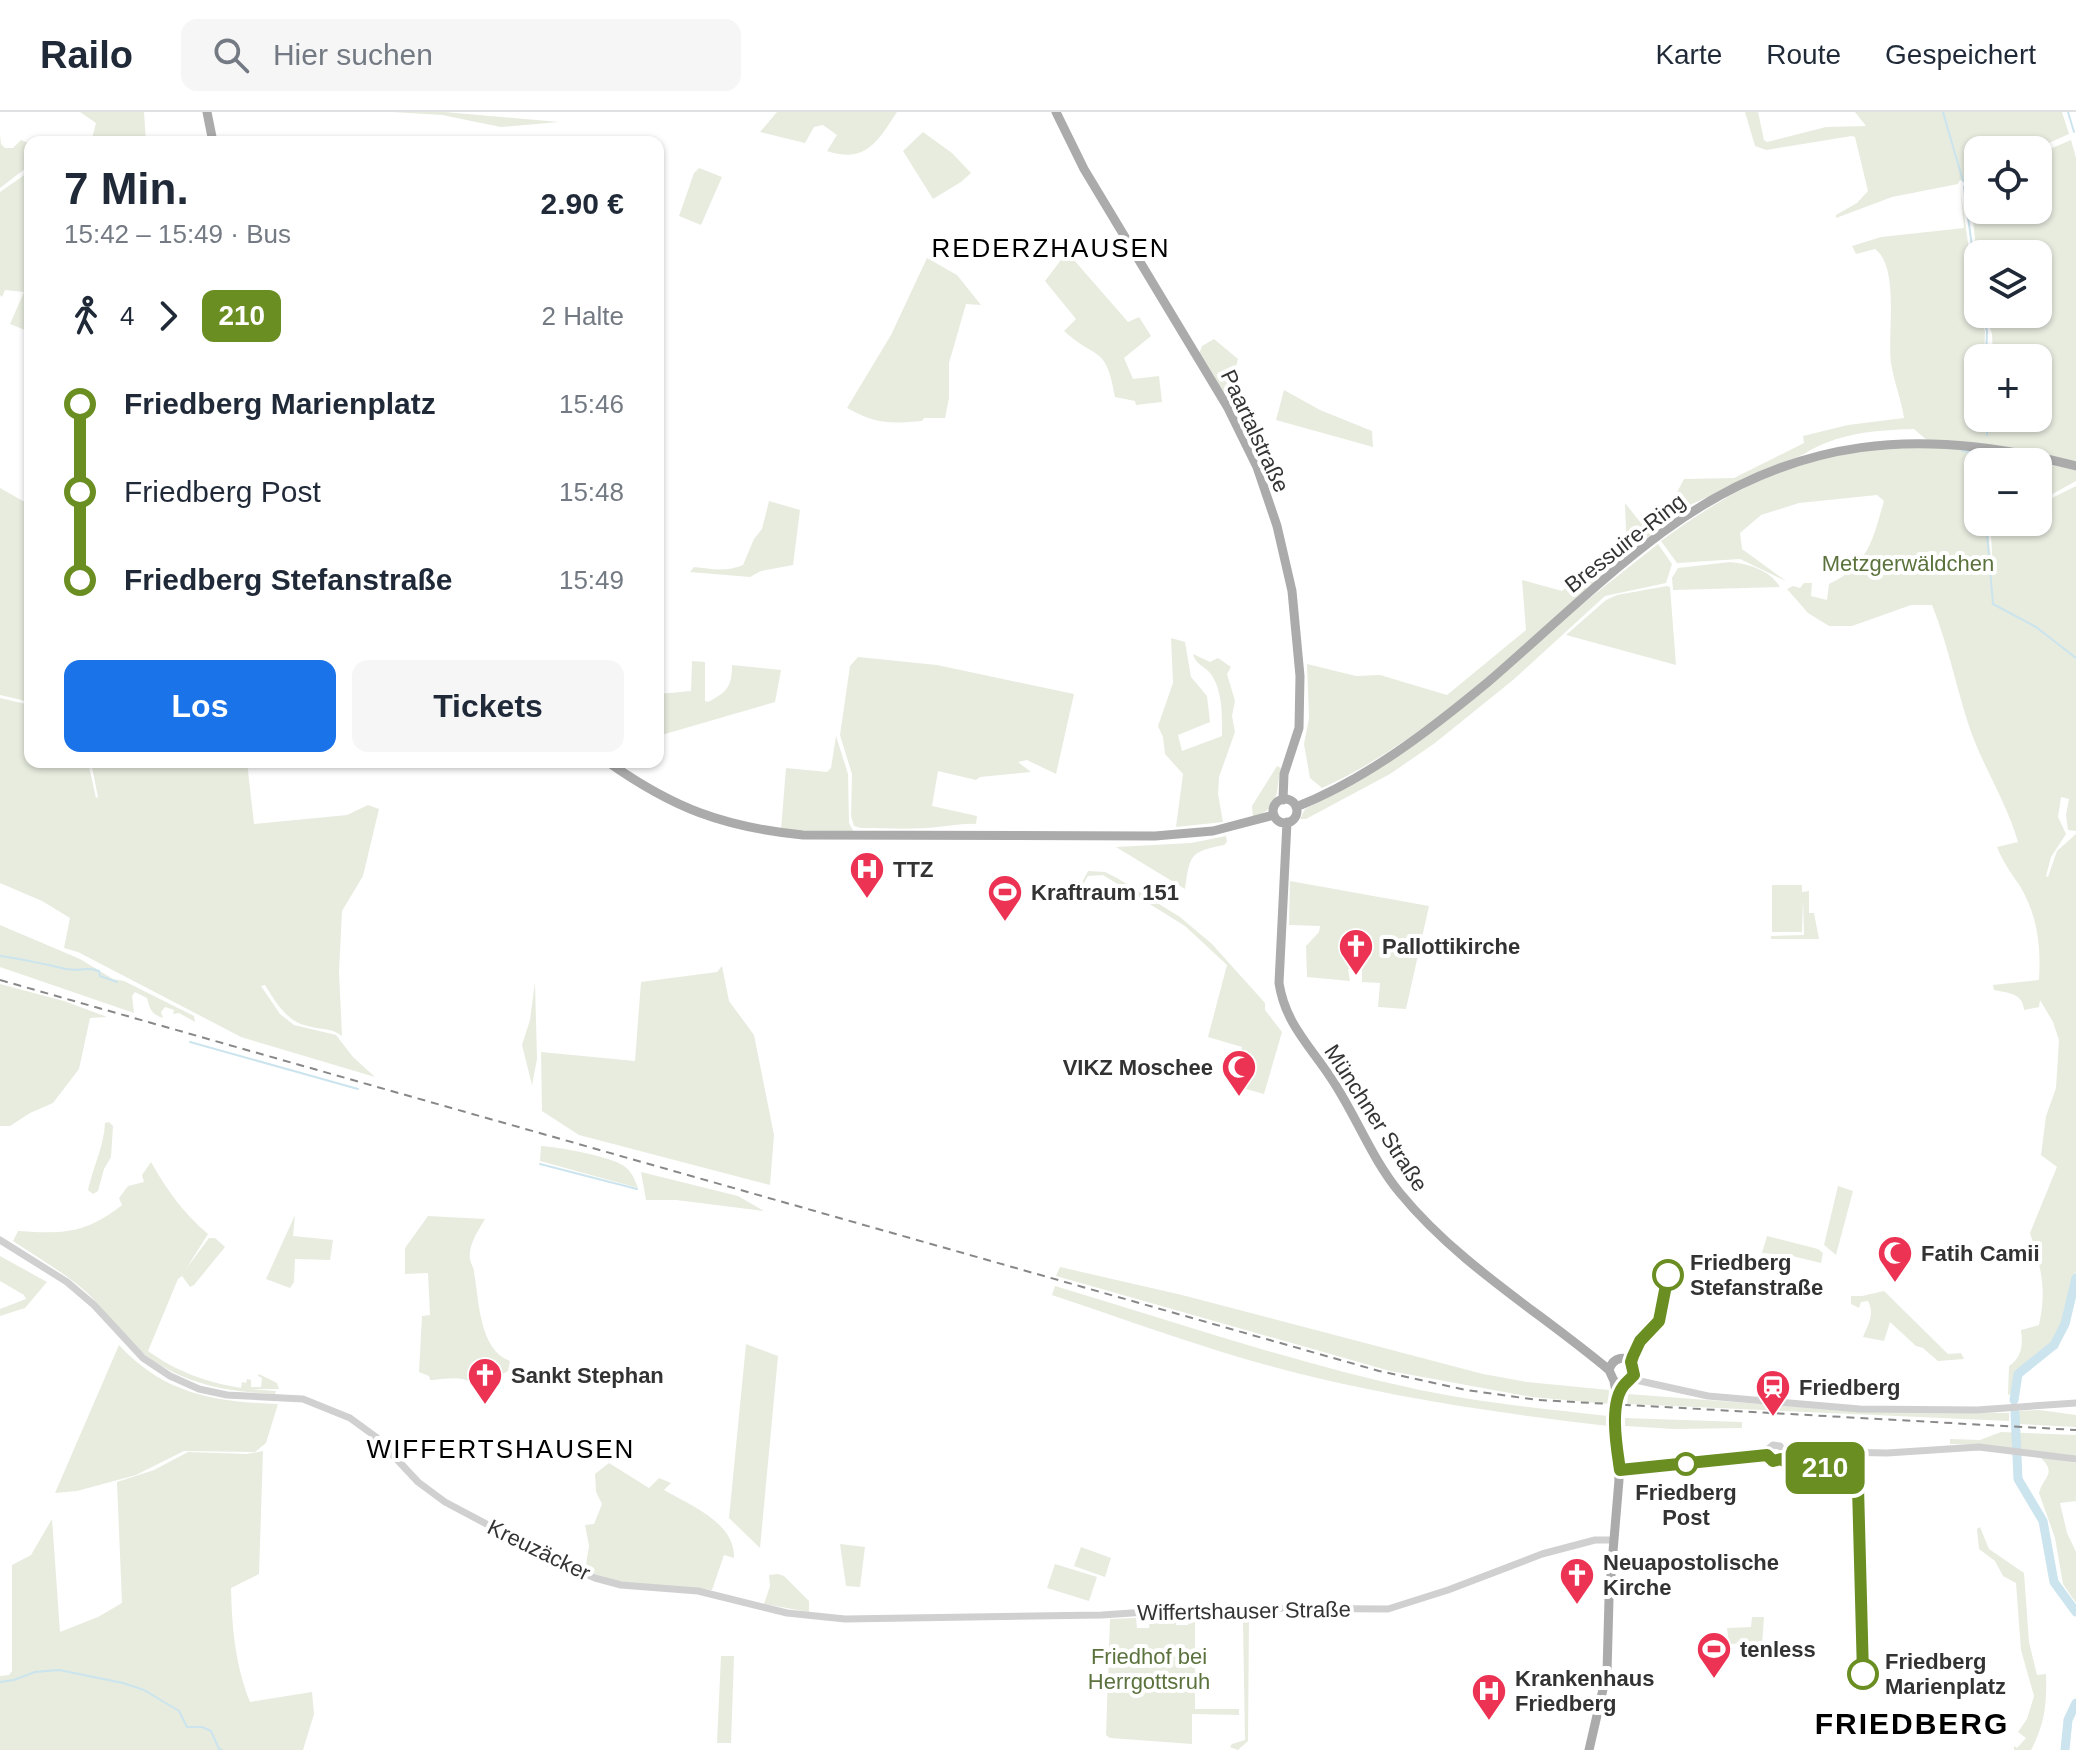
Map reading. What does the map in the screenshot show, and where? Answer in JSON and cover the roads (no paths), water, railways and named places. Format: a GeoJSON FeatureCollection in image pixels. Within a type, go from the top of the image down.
{"type":"FeatureCollection","features":[{"type":"Feature","properties":{"kind":"main road"},"geometry":{"type":"LineString","coordinates":[[207,112],[212,136]]}},
{"type":"Feature","properties":{"kind":"main road","name":"Paartalstraße"},"geometry":{"type":"LineString","coordinates":[[1056,112],[1084,169],[1228,408],[1257,467],[1277,526],[1294,602],[1300,676],[1299,728],[1284,774],[1283,800]]}},
{"type":"Feature","properties":{"kind":"main road","name":"Bressuire-Ring"},"geometry":{"type":"LineString","coordinates":[[1296,807],[1381,762],[1456,709],[1664,531],[1735,488],[1771,471],[1848,448],[1905,443],[1960,443],[1996,447],[2076,466]]}},
{"type":"Feature","properties":{"kind":"main road"},"geometry":{"type":"LineString","coordinates":[[616,768],[674,804],[725,822],[770,832],[803,835],[1182,835],[1213,831],[1274,815]]}},
{"type":"Feature","properties":{"kind":"main road"},"geometry":{"type":"LineString","coordinates":[[1283,800],[1291,801],[1296,807],[1296,816],[1287,822],[1281,822],[1274,815],[1275,807],[1283,800]]}},
{"type":"Feature","properties":{"kind":"main road","name":"Münchner Straße"},"geometry":{"type":"LineString","coordinates":[[1287,822],[1279,983],[1284,1009],[1297,1034],[1330,1077],[1388,1177],[1419,1214],[1494,1281],[1593,1356],[1611,1366]]}},
{"type":"Feature","properties":{"kind":"main road"},"geometry":{"type":"LineString","coordinates":[[1589,1750],[1607,1672],[1620,1470],[1615,1423],[1618,1397],[1626,1378],[1628,1359],[1620,1358],[1611,1366],[1626,1378]]}},
{"type":"Feature","properties":{"kind":"street","name":"Kreuzäcker"},"geometry":{"type":"LineString","coordinates":[[0,1240],[67,1282],[154,1367],[199,1389],[253,1397],[303,1399],[358,1422],[376,1437],[404,1470],[445,1502],[538,1553],[595,1578],[640,1588],[698,1591],[787,1613],[862,1619]]}},
{"type":"Feature","properties":{"kind":"street"},"geometry":{"type":"LineString","coordinates":[[1626,1378],[1688,1393],[1759,1402],[1902,1410],[2016,1408],[2076,1403]]}},
{"type":"Feature","properties":{"kind":"street"},"geometry":{"type":"LineString","coordinates":[[1620,1470],[1767,1455],[1777,1461],[1782,1458],[1783,1451],[1887,1453],[1960,1447],[2076,1459]]}},
{"type":"Feature","properties":{"kind":"street","name":"Wiffertshauser Straße"},"geometry":{"type":"LineString","coordinates":[[862,1619],[1102,1615],[1207,1608],[1389,1609],[1542,1554],[1595,1540],[1614,1540]]}},
{"type":"Feature","properties":{"kind":"waterway"},"geometry":{"type":"LineString","coordinates":[[1943,112],[1963,181]]}},
{"type":"Feature","properties":{"kind":"waterway"},"geometry":{"type":"LineString","coordinates":[[2068,112],[2074,132]]}},
{"type":"Feature","properties":{"kind":"waterway"},"geometry":{"type":"LineString","coordinates":[[1969,224],[1971,240]]}},
{"type":"Feature","properties":{"kind":"waterway"},"geometry":{"type":"LineString","coordinates":[[1986,328],[1987,344]]}},
{"type":"Feature","properties":{"kind":"waterway"},"geometry":{"type":"LineString","coordinates":[[1987,536],[1993,604],[2036,627],[2076,658]]}},
{"type":"Feature","properties":{"kind":"waterway"},"geometry":{"type":"LineString","coordinates":[[0,956],[70,970],[95,970],[99,971],[100,976],[117,982]]}},
{"type":"Feature","properties":{"kind":"waterway"},"geometry":{"type":"LineString","coordinates":[[190,1042],[358,1089]]}},
{"type":"Feature","properties":{"kind":"waterway"},"geometry":{"type":"LineString","coordinates":[[540,1164],[637,1189]]}},
{"type":"Feature","properties":{"kind":"waterway"},"geometry":{"type":"LineString","coordinates":[[2014,1400],[2018,1374],[2054,1345],[2065,1324],[2076,1278]]}},
{"type":"Feature","properties":{"kind":"waterway"},"geometry":{"type":"LineString","coordinates":[[2015,1413],[2018,1479],[2043,1521],[2054,1582],[2076,1612]]}},
{"type":"Feature","properties":{"kind":"waterway"},"geometry":{"type":"LineString","coordinates":[[0,1682],[35,1672],[59,1670],[123,1683],[144,1690],[179,1711],[187,1727],[202,1727],[211,1731],[222,1750]]}},
{"type":"Feature","properties":{"kind":"waterway"},"geometry":{"type":"LineString","coordinates":[[2065,1750],[2068,1720],[2076,1703]]}},
{"type":"Feature","properties":{"kind":"railway"},"geometry":{"type":"LineString","coordinates":[[0,980],[1379,1371],[1466,1390],[1538,1400],[2076,1430]]}},
{"type":"Feature","properties":{"kind":"place","name":"TTZ"},"geometry":{"type":"Point","coordinates":[867,900]}},
{"type":"Feature","properties":{"kind":"place","name":"Kraftraum 151"},"geometry":{"type":"Point","coordinates":[1005,923]}},
{"type":"Feature","properties":{"kind":"place","name":"Pallottikirche"},"geometry":{"type":"Point","coordinates":[1356,977]}},
{"type":"Feature","properties":{"kind":"place","name":"VIKZ Moschee"},"geometry":{"type":"Point","coordinates":[1239,1098]}},
{"type":"Feature","properties":{"kind":"place","name":"Friedberg Stefanstraße"},"geometry":{"type":"Point","coordinates":[1668,1275]}},
{"type":"Feature","properties":{"kind":"place","name":"Fatih Camii"},"geometry":{"type":"Point","coordinates":[1895,1284]}},
{"type":"Feature","properties":{"kind":"place","name":"Sankt Stephan"},"geometry":{"type":"Point","coordinates":[485,1406]}},
{"type":"Feature","properties":{"kind":"place","name":"Friedberg"},"geometry":{"type":"Point","coordinates":[1773,1418]}},
{"type":"Feature","properties":{"kind":"place","name":"Friedberg Post"},"geometry":{"type":"Point","coordinates":[1686,1464]}},
{"type":"Feature","properties":{"kind":"place","name":"Neuapostolische Kirche"},"geometry":{"type":"Point","coordinates":[1577,1606]}},
{"type":"Feature","properties":{"kind":"place","name":"Friedberg Marienplatz"},"geometry":{"type":"Point","coordinates":[1863,1674]}},
{"type":"Feature","properties":{"kind":"place","name":"tenless"},"geometry":{"type":"Point","coordinates":[1714,1680]}},
{"type":"Feature","properties":{"kind":"place","name":"Krankenhaus Friedberg"},"geometry":{"type":"Point","coordinates":[1489,1722]}},
{"type":"Feature","properties":{"kind":"district","name":"REDERZHAUSEN"},"geometry":{"type":"Point","coordinates":[1051,248]}},
{"type":"Feature","properties":{"kind":"district","name":"WIFFERTSHAUSEN"},"geometry":{"type":"Point","coordinates":[501,1449]}},
{"type":"Feature","properties":{"kind":"district","name":"FRIEDBERG"},"geometry":{"type":"Point","coordinates":[1912,1723]}},
{"type":"Feature","properties":{"kind":"park label","name":"Metzgerwäldchen"},"geometry":{"type":"Point","coordinates":[1908,563]}},
{"type":"Feature","properties":{"kind":"park label","name":"Friedhof bei Herrgottsruh"},"geometry":{"type":"Point","coordinates":[1149,1668]}}]}
